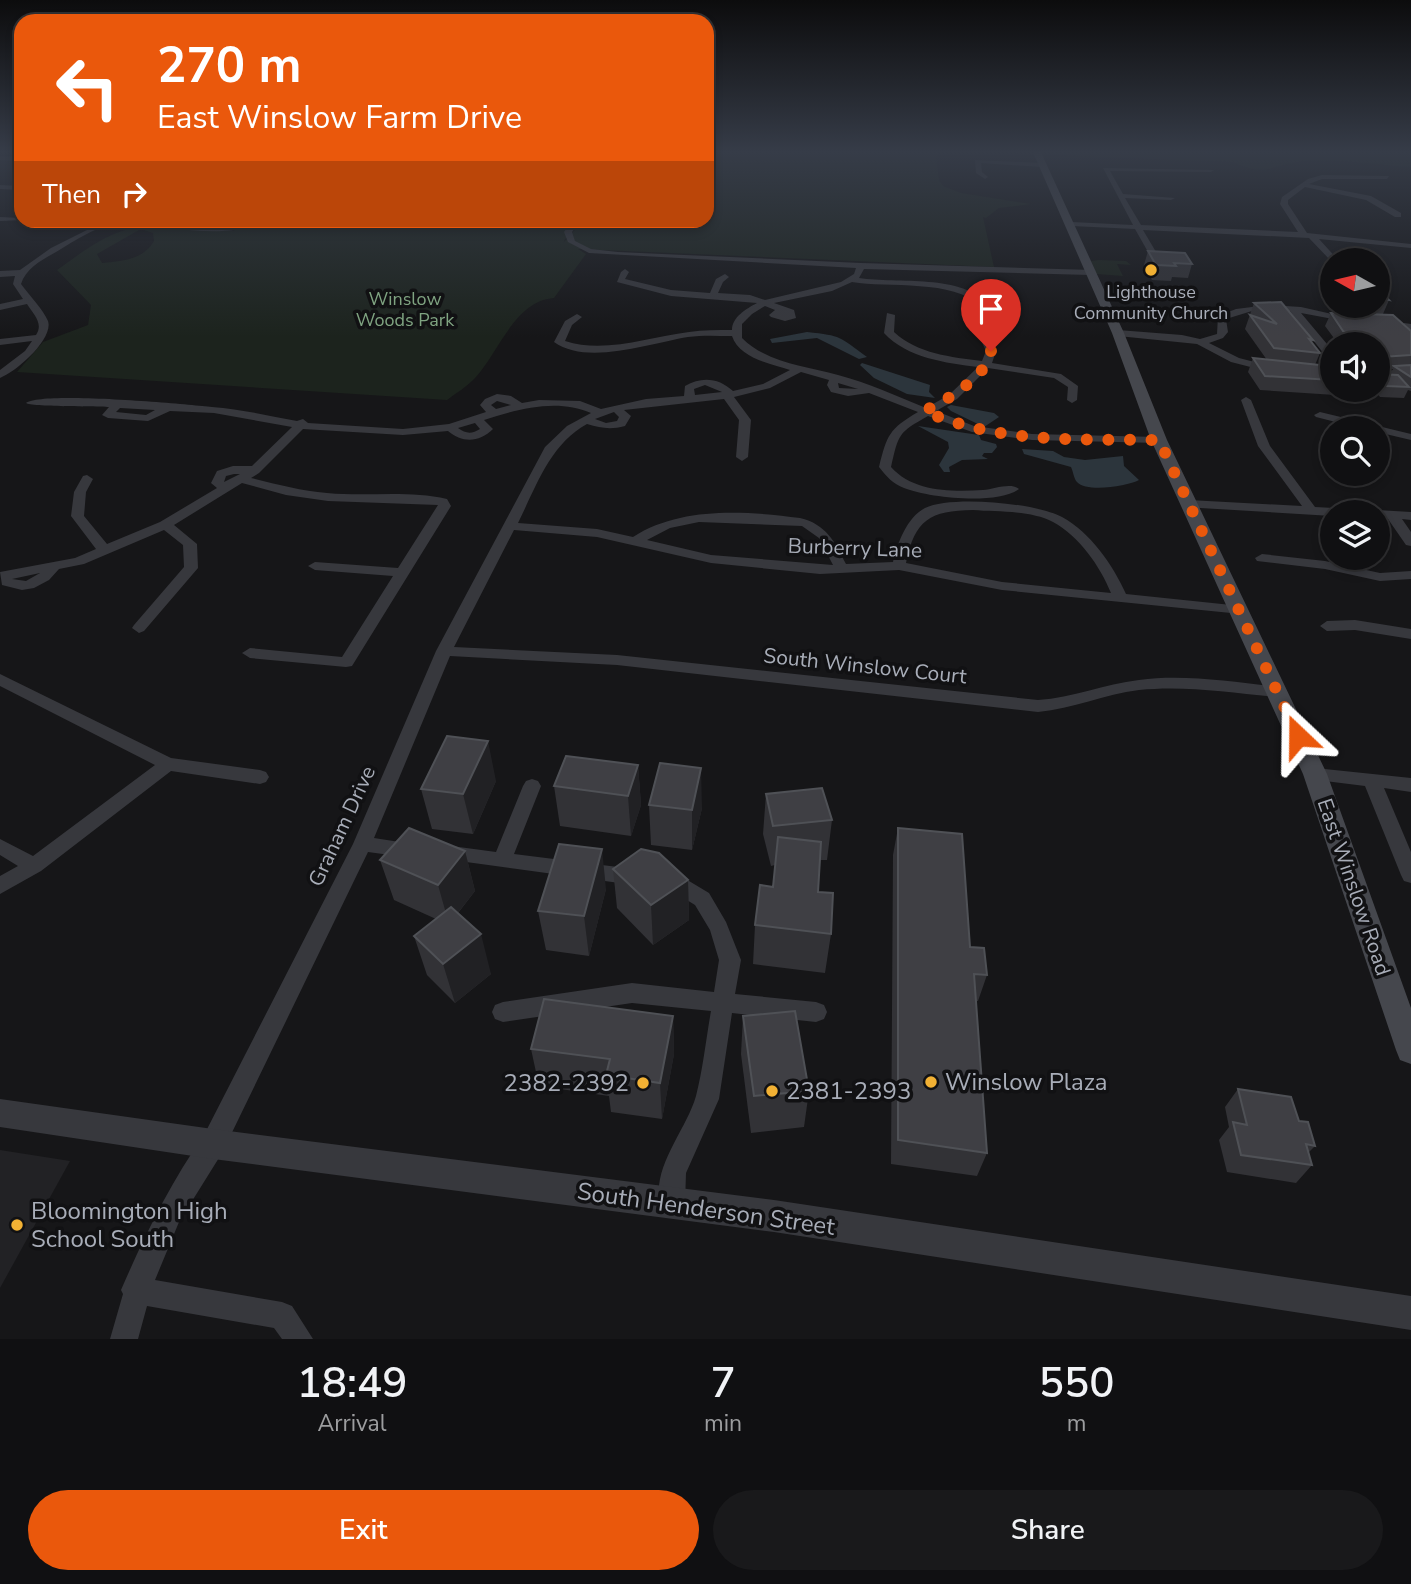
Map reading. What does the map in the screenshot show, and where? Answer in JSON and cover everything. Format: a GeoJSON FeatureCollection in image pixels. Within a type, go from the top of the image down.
{"type":"FeatureCollection","features":[{"type":"Feature","properties":{"kind":"main road","name":"East Winslow Road"},"geometry":{"type":"LineString","coordinates":[[1066,212],[1118,333],[1159,440],[1241,610],[1315,774],[1411,1050]]}},
{"type":"Feature","properties":{"kind":"street"},"geometry":{"type":"LineString","coordinates":[[1131,212],[1155,257]]}},
{"type":"Feature","properties":{"kind":"street"},"geometry":{"type":"LineString","coordinates":[[1291,212],[1322,248]]}},
{"type":"Feature","properties":{"kind":"street"},"geometry":{"type":"LineString","coordinates":[[1394,212],[1398,215]]}},
{"type":"Feature","properties":{"kind":"street"},"geometry":{"type":"LineString","coordinates":[[1072,224],[1308,235],[1411,246]]}},
{"type":"Feature","properties":{"kind":"street"},"geometry":{"type":"LineString","coordinates":[[0,375],[29,353],[44,330],[43,321],[17,284],[20,273],[36,260],[97,228]]}},
{"type":"Feature","properties":{"kind":"street"},"geometry":{"type":"LineString","coordinates":[[571,228],[568,232],[572,242],[589,251],[861,266],[1090,272]]}},
{"type":"Feature","properties":{"kind":"street"},"geometry":{"type":"LineString","coordinates":[[1197,229],[1203,238]]}},
{"type":"Feature","properties":{"kind":"street"},"geometry":{"type":"LineString","coordinates":[[853,280],[861,266]]}},
{"type":"Feature","properties":{"kind":"street"},"geometry":{"type":"LineString","coordinates":[[625,272],[620,280],[653,289],[750,298],[781,310]]}},
{"type":"Feature","properties":{"kind":"street"},"geometry":{"type":"LineString","coordinates":[[0,274],[20,273]]}},
{"type":"Feature","properties":{"kind":"street"},"geometry":{"type":"LineString","coordinates":[[713,295],[719,281],[725,277]]}},
{"type":"Feature","properties":{"kind":"street"},"geometry":{"type":"LineString","coordinates":[[1013,489],[982,494],[925,490],[892,477],[884,462],[893,436],[904,423],[924,411],[953,397],[986,365],[991,351],[980,327],[985,306],[978,297],[960,290],[880,285],[853,280],[820,292],[767,303],[740,319],[736,333],[741,344],[754,354],[870,389],[924,411],[960,425],[1004,435],[1159,440]]}},
{"type":"Feature","properties":{"kind":"street"},"geometry":{"type":"LineString","coordinates":[[0,307],[29,301]]}},
{"type":"Feature","properties":{"kind":"street"},"geometry":{"type":"LineString","coordinates":[[1200,342],[1220,336],[1221,318],[1233,312],[1293,309],[1356,320]]}},
{"type":"Feature","properties":{"kind":"street"},"geometry":{"type":"LineString","coordinates":[[1293,309],[1320,342]]}},
{"type":"Feature","properties":{"kind":"street"},"geometry":{"type":"LineString","coordinates":[[890,315],[888,333],[901,345],[926,354],[1062,378],[1073,386],[1072,400]]}},
{"type":"Feature","properties":{"kind":"street"},"geometry":{"type":"LineString","coordinates":[[577,317],[568,323],[558,339],[562,345],[614,347],[692,334],[736,333]]}},
{"type":"Feature","properties":{"kind":"street"},"geometry":{"type":"LineString","coordinates":[[1118,333],[1200,342],[1235,360],[1288,371]]}},
{"type":"Feature","properties":{"kind":"street"},"geometry":{"type":"LineString","coordinates":[[0,342],[41,337]]}},
{"type":"Feature","properties":{"kind":"street","name":"Graham Drive"},"geometry":{"type":"LineString","coordinates":[[124,1339],[135,1290],[189,1176],[213,1144],[362,844],[444,651],[551,447],[565,433],[601,413],[766,386],[799,369]]}},
{"type":"Feature","properties":{"kind":"street"},"geometry":{"type":"LineString","coordinates":[[1390,374],[1411,373]]}},
{"type":"Feature","properties":{"kind":"street"},"geometry":{"type":"LineString","coordinates":[[728,394],[745,420],[742,457]]}},
{"type":"Feature","properties":{"kind":"street"},"geometry":{"type":"LineString","coordinates":[[1246,400],[1264,446],[1311,510]]}},
{"type":"Feature","properties":{"kind":"street"},"geometry":{"type":"LineString","coordinates":[[31,403],[58,401],[117,404],[108,415],[148,418],[167,408],[241,413],[299,425],[353,429],[403,432],[450,427],[461,436],[477,436],[487,429],[477,419],[520,406],[580,404],[601,413]]}},
{"type":"Feature","properties":{"kind":"street"},"geometry":{"type":"LineString","coordinates":[[586,420],[606,426],[621,425],[625,416],[616,409]]}},
{"type":"Feature","properties":{"kind":"street"},"geometry":{"type":"LineString","coordinates":[[1320,415],[1411,437]]}},
{"type":"Feature","properties":{"kind":"street"},"geometry":{"type":"LineString","coordinates":[[1,576],[7,583],[16,586],[44,579],[54,566],[105,551],[165,525],[255,470],[299,425]]}},
{"type":"Feature","properties":{"kind":"street"},"geometry":{"type":"LineString","coordinates":[[227,489],[217,483],[221,474],[233,470],[255,470]]}},
{"type":"Feature","properties":{"kind":"street"},"geometry":{"type":"LineString","coordinates":[[87,479],[80,492],[77,516],[105,551]]}},
{"type":"Feature","properties":{"kind":"street"},"geometry":{"type":"LineString","coordinates":[[242,479],[317,496],[443,502],[444,511],[346,662],[250,653]]}},
{"type":"Feature","properties":{"kind":"street"},"geometry":{"type":"LineString","coordinates":[[1189,504],[1320,511]]}},
{"type":"Feature","properties":{"kind":"street"},"geometry":{"type":"LineString","coordinates":[[899,566],[903,548],[923,516],[932,510],[956,507],[1035,513],[1059,520],[1096,555],[1120,598]]}},
{"type":"Feature","properties":{"kind":"street"},"geometry":{"type":"LineString","coordinates":[[1392,515],[1411,516]]}},
{"type":"Feature","properties":{"kind":"street"},"geometry":{"type":"LineString","coordinates":[[1392,515],[1411,542]]}},
{"type":"Feature","properties":{"kind":"street"},"geometry":{"type":"LineString","coordinates":[[635,542],[656,528],[685,520],[724,517],[797,521],[821,532],[842,569]]}},
{"type":"Feature","properties":{"kind":"street"},"geometry":{"type":"LineString","coordinates":[[139,628],[191,568],[190,544],[165,525]]}},
{"type":"Feature","properties":{"kind":"street","name":"Burberry Lane"},"geometry":{"type":"LineString","coordinates":[[510,526],[597,533],[692,556],[820,570],[899,566],[1002,586],[1241,610]]}},
{"type":"Feature","properties":{"kind":"street"},"geometry":{"type":"LineString","coordinates":[[1262,558],[1325,565],[1380,577],[1411,575]]}},
{"type":"Feature","properties":{"kind":"street"},"geometry":{"type":"LineString","coordinates":[[315,566],[404,573]]}},
{"type":"Feature","properties":{"kind":"street"},"geometry":{"type":"LineString","coordinates":[[1327,625],[1355,625],[1411,634]]}},
{"type":"Feature","properties":{"kind":"street","name":"South Winslow Court"},"geometry":{"type":"LineString","coordinates":[[444,651],[617,660],[1038,706],[1079,702],[1121,689],[1150,684],[1279,692]]}},
{"type":"Feature","properties":{"kind":"street"},"geometry":{"type":"LineString","coordinates":[[0,679],[168,764],[260,777]]}},
{"type":"Feature","properties":{"kind":"street"},"geometry":{"type":"LineString","coordinates":[[0,886],[34,866],[168,764]]}},
{"type":"Feature","properties":{"kind":"street"},"geometry":{"type":"LineString","coordinates":[[1315,774],[1411,785]]}},
{"type":"Feature","properties":{"kind":"street"},"geometry":{"type":"LineString","coordinates":[[1371,780],[1411,875]]}},
{"type":"Feature","properties":{"kind":"street"},"geometry":{"type":"LineString","coordinates":[[502,860],[532,786]]}},
{"type":"Feature","properties":{"kind":"street"},"geometry":{"type":"LineString","coordinates":[[362,844],[641,878],[682,887],[702,899],[719,928],[730,960],[707,1099],[674,1172],[672,1204]]}},
{"type":"Feature","properties":{"kind":"street"},"geometry":{"type":"LineString","coordinates":[[0,846],[34,866]]}},
{"type":"Feature","properties":{"kind":"street"},"geometry":{"type":"LineString","coordinates":[[503,1012],[632,993],[723,1000],[816,1012]]}},
{"type":"Feature","properties":{"kind":"street","name":"South Henderson Street"},"geometry":{"type":"LineString","coordinates":[[0,1113],[213,1144],[774,1216],[1411,1313]]}},
{"type":"Feature","properties":{"kind":"street"},"geometry":{"type":"LineString","coordinates":[[135,1290],[282,1315],[299,1339]]}},
{"type":"Feature","properties":{"kind":"shaded area"},"geometry":{"type":"Polygon","coordinates":[[[807,332],[840,338],[867,357],[859,359],[817,338],[772,343],[770,339],[807,332]]]}},
{"type":"Feature","properties":{"kind":"shaded area"},"geometry":{"type":"Polygon","coordinates":[[[862,363],[930,385],[929,392],[935,398],[907,394],[874,378],[860,365],[862,363]]]}},
{"type":"Feature","properties":{"kind":"shaded area"},"geometry":{"type":"Polygon","coordinates":[[[951,405],[994,413],[999,417],[984,427],[951,411],[947,407],[951,405]]]}},
{"type":"Feature","properties":{"kind":"shaded area"},"geometry":{"type":"Polygon","coordinates":[[[918,426],[979,435],[981,440],[996,444],[997,447],[992,453],[984,453],[982,456],[988,459],[962,460],[949,467],[950,472],[944,472],[939,465],[949,448],[948,442],[918,426]]]}},
{"type":"Feature","properties":{"kind":"shaded area"},"geometry":{"type":"Polygon","coordinates":[[[1022,449],[1053,451],[1064,457],[1085,460],[1123,456],[1124,466],[1139,480],[1108,487],[1089,487],[1076,481],[1071,467],[1024,454],[1022,449]]]}},
{"type":"Feature","properties":{"kind":"shaded area","name":"Bloomington High School South"},"geometry":{"type":"Polygon","coordinates":[[[0,1150],[70,1161],[0,1288],[0,1150]]]}},
{"type":"Feature","properties":{"kind":"green space","name":"Winslow Woods Park"},"geometry":{"type":"Polygon","coordinates":[[[714,212],[993,212],[986,218],[983,217],[994,267],[578,249],[586,254],[554,298],[540,301],[519,317],[476,377],[447,400],[17,372],[43,342],[88,325],[91,305],[57,270],[99,242],[133,228],[142,228],[97,254],[102,263],[131,258],[144,252],[154,241],[153,233],[144,230],[150,228],[233,231],[238,228],[572,228],[563,243],[577,228],[714,228],[714,212]]]}},
{"type":"Feature","properties":{"kind":"green space"},"geometry":{"type":"Polygon","coordinates":[[[1091,261],[1126,261],[1131,265],[1117,264],[1123,276],[1096,274],[1091,261]]]}},
{"type":"Feature","properties":{"kind":"building"},"geometry":{"type":"Polygon","coordinates":[[[1148,251],[1185,253],[1192,264],[1156,265],[1148,251]]]}},
{"type":"Feature","properties":{"kind":"building"},"geometry":{"type":"Polygon","coordinates":[[[1281,302],[1313,340],[1309,339],[1320,353],[1274,348],[1250,315],[1277,324],[1254,303],[1281,302]]]}},
{"type":"Feature","properties":{"kind":"building"},"geometry":{"type":"Polygon","coordinates":[[[1390,315],[1393,315],[1411,331],[1411,355],[1390,356],[1390,332],[1343,331],[1334,318],[1390,318],[1390,315]]]}},
{"type":"Feature","properties":{"kind":"building"},"geometry":{"type":"Polygon","coordinates":[[[1253,358],[1320,365],[1320,379],[1265,376],[1253,358]]]}},
{"type":"Feature","properties":{"kind":"building"},"geometry":{"type":"Polygon","coordinates":[[[1411,365],[1411,377],[1394,366],[1411,365]]]}},
{"type":"Feature","properties":{"kind":"building"},"geometry":{"type":"Polygon","coordinates":[[[1390,375],[1398,375],[1409,387],[1390,386],[1390,375]]]}},
{"type":"Feature","properties":{"kind":"building"},"geometry":{"type":"Polygon","coordinates":[[[447,736],[488,741],[463,794],[421,789],[447,736]]]}},
{"type":"Feature","properties":{"kind":"building"},"geometry":{"type":"Polygon","coordinates":[[[566,756],[638,765],[628,796],[554,786],[566,756]]]}},
{"type":"Feature","properties":{"kind":"building"},"geometry":{"type":"Polygon","coordinates":[[[660,763],[701,768],[692,810],[649,805],[660,763]]]}},
{"type":"Feature","properties":{"kind":"building"},"geometry":{"type":"Polygon","coordinates":[[[822,788],[832,820],[773,826],[766,794],[822,788]]]}},
{"type":"Feature","properties":{"kind":"building"},"geometry":{"type":"Polygon","coordinates":[[[409,828],[465,851],[438,885],[380,860],[409,828]]]}},
{"type":"Feature","properties":{"kind":"building","name":"Winslow Plaza"},"geometry":{"type":"Polygon","coordinates":[[[898,828],[962,834],[970,947],[984,948],[987,975],[974,974],[987,1153],[898,1140],[898,828]]]}},
{"type":"Feature","properties":{"kind":"building"},"geometry":{"type":"Polygon","coordinates":[[[778,837],[821,842],[818,892],[833,893],[831,934],[755,925],[760,885],[773,887],[778,837]]]}},
{"type":"Feature","properties":{"kind":"building"},"geometry":{"type":"Polygon","coordinates":[[[559,844],[602,849],[584,916],[538,911],[559,844]]]}},
{"type":"Feature","properties":{"kind":"building"},"geometry":{"type":"Polygon","coordinates":[[[641,849],[659,853],[688,880],[651,905],[613,869],[641,849]]]}},
{"type":"Feature","properties":{"kind":"building"},"geometry":{"type":"Polygon","coordinates":[[[451,907],[481,934],[443,964],[414,936],[451,907]]]}},
{"type":"Feature","properties":{"kind":"building"},"geometry":{"type":"Polygon","coordinates":[[[544,999],[673,1016],[660,1083],[606,1075],[610,1059],[531,1049],[544,999]]]}},
{"type":"Feature","properties":{"kind":"building"},"geometry":{"type":"Polygon","coordinates":[[[795,1011],[809,1091],[754,1096],[743,1016],[795,1011]]]}},
{"type":"Feature","properties":{"kind":"building"},"geometry":{"type":"Polygon","coordinates":[[[1238,1089],[1291,1097],[1299,1121],[1308,1122],[1315,1146],[1306,1144],[1312,1165],[1241,1155],[1233,1122],[1247,1125],[1238,1089]]]}},
{"type":"Feature","properties":{"kind":"place","name":"Lighthouse Community Church"},"geometry":{"type":"Point","coordinates":[1151,270]}},
{"type":"Feature","properties":{"kind":"place","name":"Winslow Plaza"},"geometry":{"type":"Point","coordinates":[931,1082]}},
{"type":"Feature","properties":{"kind":"place","name":"2382-2392"},"geometry":{"type":"Point","coordinates":[643,1083]}},
{"type":"Feature","properties":{"kind":"place","name":"2381-2393"},"geometry":{"type":"Point","coordinates":[772,1091]}},
{"type":"Feature","properties":{"kind":"place","name":"Bloomington High School South"},"geometry":{"type":"Point","coordinates":[17,1225]}},
{"type":"Feature","properties":{"kind":"route"},"geometry":{"type":"LineString","coordinates":[[991,351],[986,365],[953,397],[924,411],[972,429],[1004,435],[1159,440],[1298,736]]}}]}
